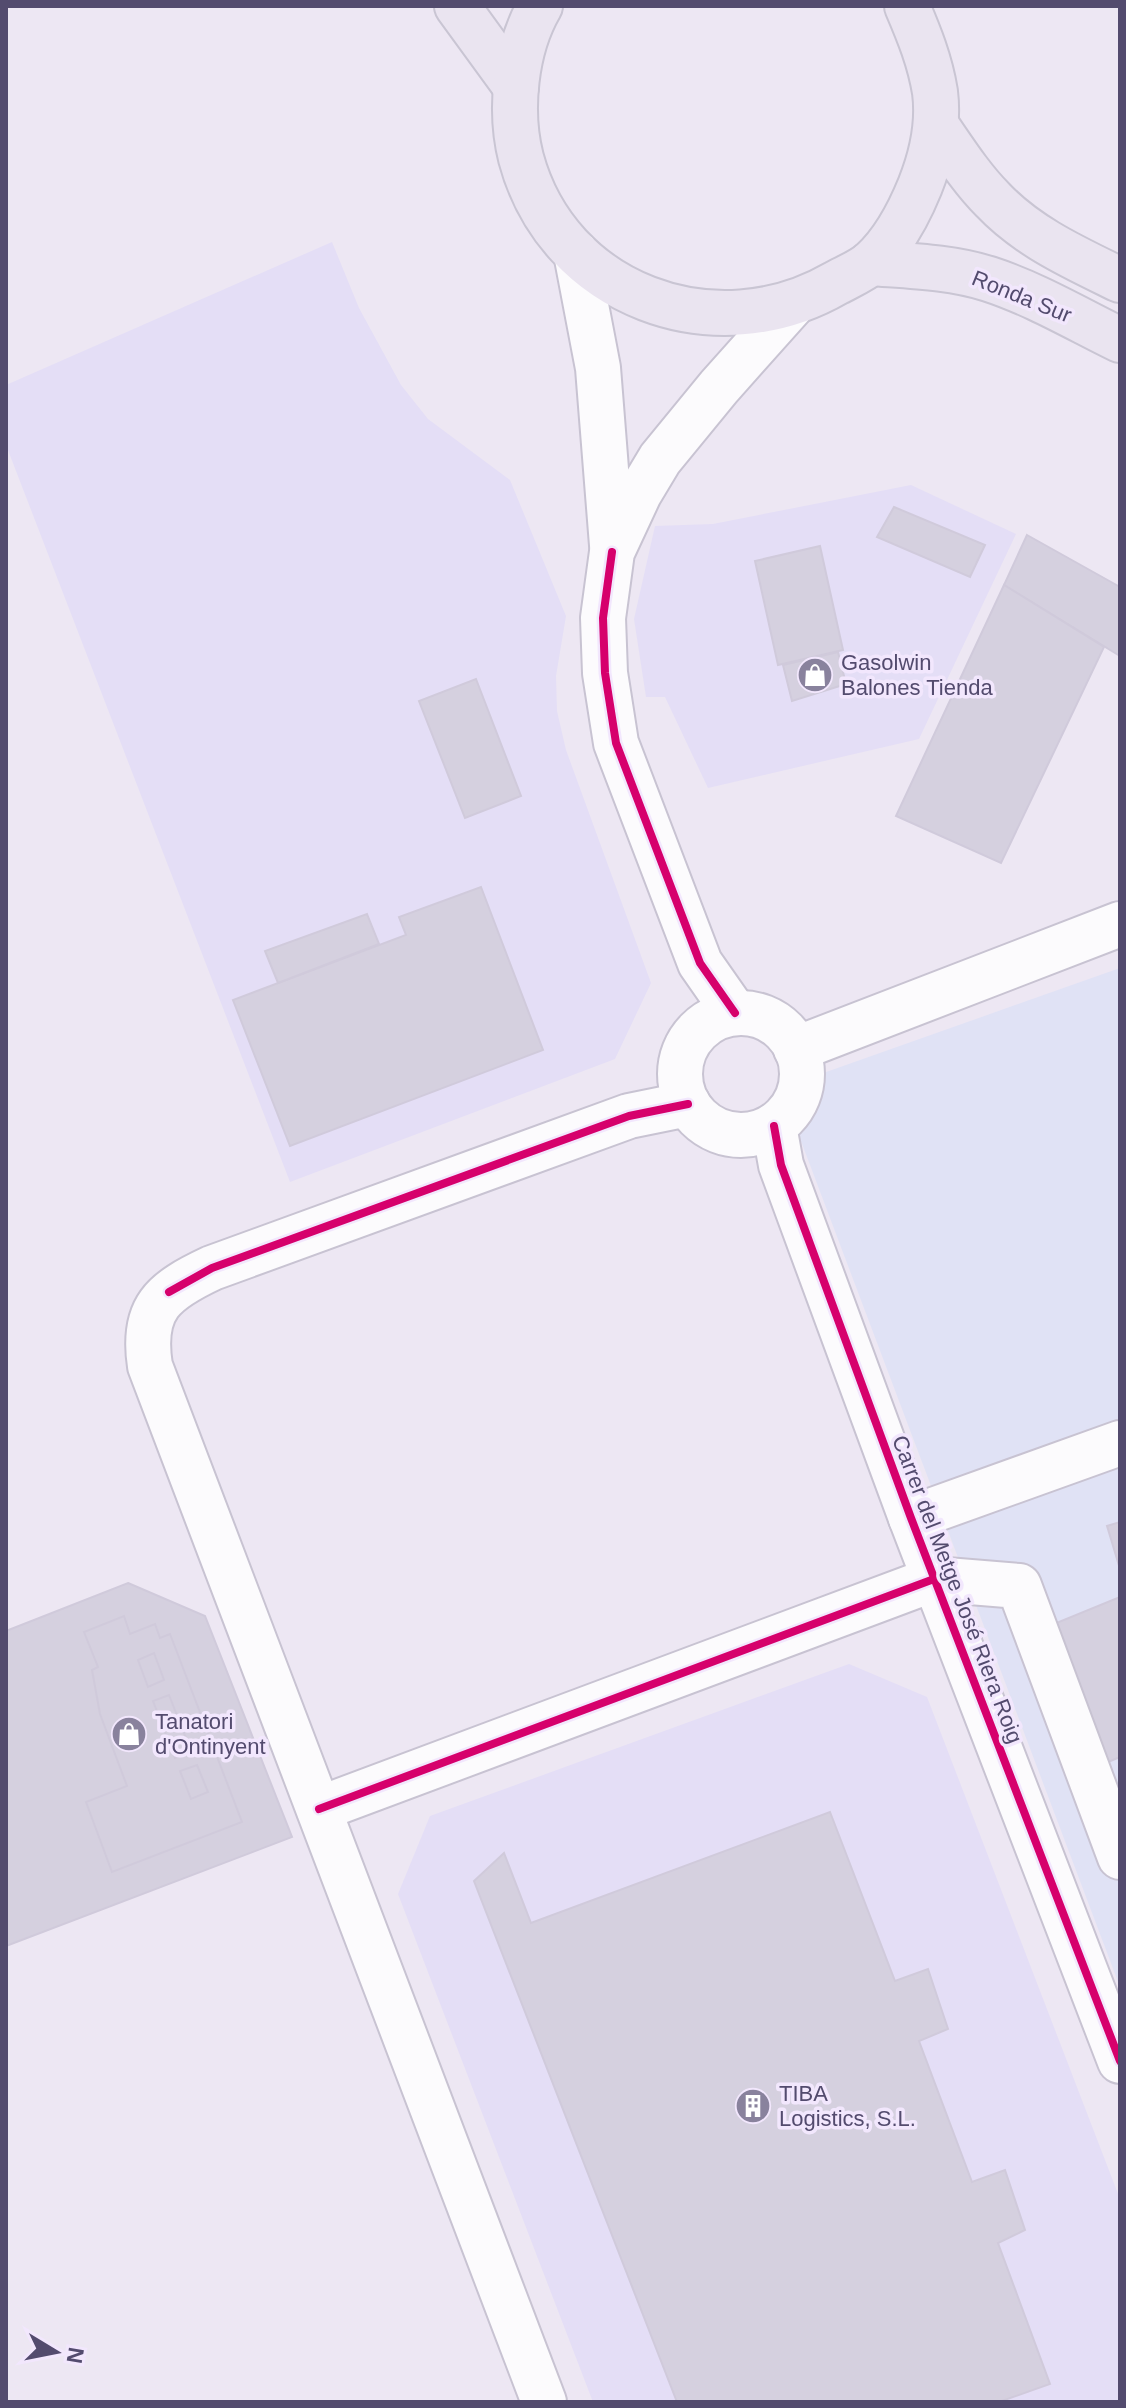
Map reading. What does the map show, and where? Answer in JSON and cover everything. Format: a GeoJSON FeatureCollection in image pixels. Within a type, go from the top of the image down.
{"type":"FeatureCollection","features":[{"type":"Feature","properties":{"kind":"main road"},"geometry":{"type":"LineString","coordinates":[[457,6],[516,87]]}},
{"type":"Feature","properties":{"kind":"main road"},"geometry":{"type":"LineString","coordinates":[[540,6],[529,24],[516,87],[517,141],[525,172],[551,227],[605,278],[630,293],[694,313],[764,311],[793,304],[871,263],[897,232],[914,203],[928,166],[936,125],[935,93],[927,54],[907,6]]}},
{"type":"Feature","properties":{"kind":"main road"},"geometry":{"type":"LineString","coordinates":[[936,125],[974,180],[1017,221],[1046,243],[1120,280]]}},
{"type":"Feature","properties":{"kind":"main road","name":"Ronda Sur"},"geometry":{"type":"LineString","coordinates":[[871,263],[956,271],[988,278],[1024,292],[1120,340]]}},
{"type":"Feature","properties":{"kind":"street"},"geometry":{"type":"LineString","coordinates":[[576,253],[598,368],[612,552],[603,618],[605,673],[616,743],[720,1019]]}},
{"type":"Feature","properties":{"kind":"street"},"geometry":{"type":"LineString","coordinates":[[612,552],[639,494],[660,459],[793,304]]}},
{"type":"Feature","properties":{"kind":"street"},"geometry":{"type":"LineString","coordinates":[[796,1049],[1120,924]]}},
{"type":"Feature","properties":{"kind":"street"},"geometry":{"type":"LineString","coordinates":[[755,1014],[775,1022],[790,1037],[796,1049],[803,1075],[799,1095],[770,1141],[717,1131],[700,1120],[684,1095],[680,1066],[686,1047],[698,1030],[720,1019],[755,1014]]}},
{"type":"Feature","properties":{"kind":"street"},"geometry":{"type":"LineString","coordinates":[[544,2402],[150,1366],[146,1342],[150,1321],[169,1292],[212,1268],[684,1095]]}},
{"type":"Feature","properties":{"kind":"street","name":"Carrer del Metge José Riera Roig"},"geometry":{"type":"LineString","coordinates":[[770,1141],[934,1579],[1120,2061]]}},
{"type":"Feature","properties":{"kind":"street"},"geometry":{"type":"LineString","coordinates":[[911,1518],[1120,1443]]}},
{"type":"Feature","properties":{"kind":"street"},"geometry":{"type":"LineString","coordinates":[[319,1809],[934,1579],[1019,1586],[1120,1857]]}},
{"type":"Feature","properties":{"kind":"shaded area"},"geometry":{"type":"Polygon","coordinates":[[[332,242],[359,308],[401,385],[428,419],[510,480],[566,616],[556,676],[557,711],[566,750],[651,983],[615,1059],[290,1182],[6,445],[6,385],[332,242]]]}},
{"type":"Feature","properties":{"kind":"shaded area"},"geometry":{"type":"Polygon","coordinates":[[[911,485],[1016,534],[919,739],[708,788],[665,697],[646,697],[634,619],[655,526],[713,524],[911,485]]]}},
{"type":"Feature","properties":{"kind":"shaded area"},"geometry":{"type":"Polygon","coordinates":[[[1120,968],[1120,1987],[781,1088],[1120,968]]]}},
{"type":"Feature","properties":{"kind":"shaded area"},"geometry":{"type":"Polygon","coordinates":[[[849,1664],[927,1697],[1120,2199],[1120,2402],[593,2402],[398,1894],[430,1816],[849,1664]]]}},
{"type":"Feature","properties":{"kind":"building"},"geometry":{"type":"Polygon","coordinates":[[[894,507],[985,545],[970,577],[877,537],[894,507]]]}},
{"type":"Feature","properties":{"kind":"building"},"geometry":{"type":"Polygon","coordinates":[[[1027,535],[1120,587],[1120,656],[1004,585],[1027,535]]]}},
{"type":"Feature","properties":{"kind":"building"},"geometry":{"type":"Polygon","coordinates":[[[820,546],[843,650],[778,665],[755,561],[820,546]]]}},
{"type":"Feature","properties":{"kind":"building"},"geometry":{"type":"Polygon","coordinates":[[[1004,585],[1104,647],[1001,863],[896,816],[1004,585]]]}},
{"type":"Feature","properties":{"kind":"building","name":"Gasolwin Balones Tienda"},"geometry":{"type":"Polygon","coordinates":[[[838,652],[846,684],[792,701],[783,665],[838,652]]]}},
{"type":"Feature","properties":{"kind":"building"},"geometry":{"type":"Polygon","coordinates":[[[476,679],[521,796],[465,818],[419,701],[476,679]]]}},
{"type":"Feature","properties":{"kind":"building"},"geometry":{"type":"Polygon","coordinates":[[[481,887],[543,1050],[290,1146],[233,1000],[406,935],[399,917],[481,887]]]}},
{"type":"Feature","properties":{"kind":"building"},"geometry":{"type":"Polygon","coordinates":[[[367,914],[379,944],[278,983],[265,951],[367,914]]]}},
{"type":"Feature","properties":{"kind":"building"},"geometry":{"type":"Polygon","coordinates":[[[1120,1522],[1120,1569],[1107,1526],[1120,1522]]]}},
{"type":"Feature","properties":{"kind":"building","name":"Tanatori d'Ontinyent"},"geometry":{"type":"Polygon","coordinates":[[[128,1583],[205,1616],[292,1837],[6,1946],[6,1631],[128,1583]]]}},
{"type":"Feature","properties":{"kind":"building"},"geometry":{"type":"Polygon","coordinates":[[[1120,1597],[1120,1757],[1067,1779],[1022,1637],[1120,1597]]]}},
{"type":"Feature","properties":{"kind":"building"},"geometry":{"type":"Polygon","coordinates":[[[124,1616],[130,1634],[155,1624],[160,1638],[170,1634],[242,1822],[112,1872],[86,1802],[127,1786],[100,1714],[92,1670],[98,1667],[84,1632],[124,1616]],[[154,1653],[138,1660],[148,1687],[164,1680],[154,1653]],[[169,1695],[153,1701],[175,1758],[191,1751],[169,1695]],[[197,1765],[180,1771],[191,1799],[208,1792],[197,1765]]]}},
{"type":"Feature","properties":{"kind":"building","name":"TIBA Logistics, S.L."},"geometry":{"type":"Polygon","coordinates":[[[830,1812],[895,1981],[928,1969],[948,2029],[919,2041],[972,2182],[1005,2170],[1025,2230],[998,2243],[1050,2384],[999,2402],[677,2402],[474,1881],[504,1853],[531,1923],[830,1812]]]}},
{"type":"Feature","properties":{"kind":"cycle path"},"geometry":{"type":"LineString","coordinates":[[612,552],[603,618],[605,673],[616,743],[700,963],[735,1013]]}},
{"type":"Feature","properties":{"kind":"cycle path"},"geometry":{"type":"LineString","coordinates":[[169,1292],[212,1268],[629,1116],[688,1104]]}},
{"type":"Feature","properties":{"kind":"cycle path"},"geometry":{"type":"LineString","coordinates":[[774,1126],[781,1165],[911,1518],[1120,2061]]}},
{"type":"Feature","properties":{"kind":"cycle path"},"geometry":{"type":"LineString","coordinates":[[319,1809],[934,1579]]}},
{"type":"Feature","properties":{"kind":"place","name":"Gasolwin Balones Tienda"},"geometry":{"type":"Point","coordinates":[815,675]}},
{"type":"Feature","properties":{"kind":"place","name":"Tanatori d'Ontinyent"},"geometry":{"type":"Point","coordinates":[129,1734]}},
{"type":"Feature","properties":{"kind":"place","name":"TIBA Logistics, S.L."},"geometry":{"type":"Point","coordinates":[753,2106]}}]}
